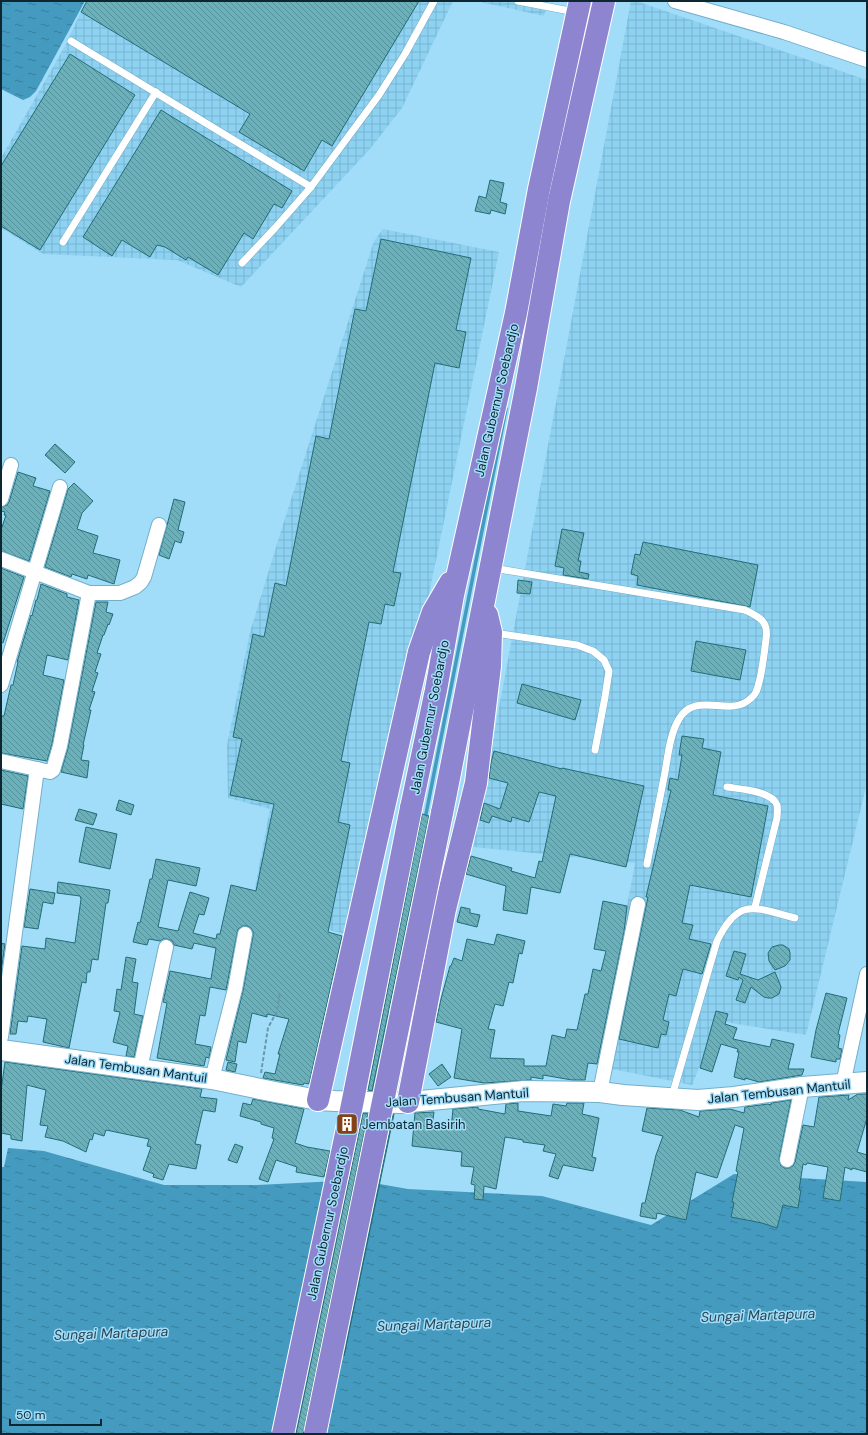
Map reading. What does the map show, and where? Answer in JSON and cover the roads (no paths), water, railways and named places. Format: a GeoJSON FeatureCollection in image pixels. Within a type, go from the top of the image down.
{"type":"FeatureCollection","features":[{"type":"Feature","properties":{"kind":"highway","name":"Jalan Gubernur Soebardjo"},"geometry":{"type":"LineString","coordinates":[[315,1434],[484,601],[526,388],[559,201],[604,1]]}},
{"type":"Feature","properties":{"kind":"highway","name":"Jalan Gubernur Soebardjo"},"geometry":{"type":"LineString","coordinates":[[283,1434],[352,1105],[453,595],[516,313],[539,190],[578,7]]}},
{"type":"Feature","properties":{"kind":"highway"},"geometry":{"type":"LineString","coordinates":[[318,1100],[419,652],[433,612],[460,566]]}},
{"type":"Feature","properties":{"kind":"highway"},"geometry":{"type":"LineString","coordinates":[[408,1102],[445,909],[476,783],[490,666],[491,632],[484,601]]}},
{"type":"Feature","properties":{"kind":"highway"},"geometry":{"type":"LineString","coordinates":[[397,751],[422,756]]}},
{"type":"Feature","properties":{"kind":"street"},"geometry":{"type":"LineString","coordinates":[[675,1],[784,32],[867,60]]}},
{"type":"Feature","properties":{"kind":"street"},"geometry":{"type":"LineString","coordinates":[[1,499],[11,465]]}},
{"type":"Feature","properties":{"kind":"street"},"geometry":{"type":"LineString","coordinates":[[1,685],[60,487]]}},
{"type":"Feature","properties":{"kind":"street"},"geometry":{"type":"LineString","coordinates":[[1,559],[89,593],[120,593],[127,591],[141,582],[144,577],[158,525]]}},
{"type":"Feature","properties":{"kind":"street"},"geometry":{"type":"LineString","coordinates":[[1,761],[50,772],[53,770],[60,746],[89,593]]}},
{"type":"Feature","properties":{"kind":"street"},"geometry":{"type":"LineString","coordinates":[[1,1037],[37,769]]}},
{"type":"Feature","properties":{"kind":"street"},"geometry":{"type":"LineString","coordinates":[[600,1092],[638,904]]}},
{"type":"Feature","properties":{"kind":"street"},"geometry":{"type":"LineString","coordinates":[[212,1079],[235,989],[245,934]]}},
{"type":"Feature","properties":{"kind":"street"},"geometry":{"type":"LineString","coordinates":[[140,1069],[166,947]]}},
{"type":"Feature","properties":{"kind":"street"},"geometry":{"type":"LineString","coordinates":[[843,1084],[867,974]]}},
{"type":"Feature","properties":{"kind":"street","name":"Jalan Tembusan Mantuil"},"geometry":{"type":"LineString","coordinates":[[1,1050],[212,1079],[318,1100],[400,1103],[524,1091],[600,1092],[698,1100],[734,1097],[802,1087],[867,1082]]}},
{"type":"Feature","properties":{"kind":"street"},"geometry":{"type":"LineString","coordinates":[[787,1160],[802,1087]]}},
{"type":"Feature","properties":{"kind":"lane"},"geometry":{"type":"LineString","coordinates":[[242,263],[275,228],[310,187],[379,95],[405,54],[434,1]]}},
{"type":"Feature","properties":{"kind":"lane"},"geometry":{"type":"LineString","coordinates":[[518,1],[546,7],[578,7]]}},
{"type":"Feature","properties":{"kind":"lane"},"geometry":{"type":"LineString","coordinates":[[71,41],[310,187]]}},
{"type":"Feature","properties":{"kind":"lane"},"geometry":{"type":"LineString","coordinates":[[63,242],[156,92]]}},
{"type":"Feature","properties":{"kind":"lane"},"geometry":{"type":"LineString","coordinates":[[490,568],[745,610],[763,621],[767,632],[756,694],[744,704],[729,706],[698,704],[684,711],[678,720],[669,751],[647,864]]}},
{"type":"Feature","properties":{"kind":"lane"},"geometry":{"type":"LineString","coordinates":[[491,632],[577,645],[593,651],[604,660],[609,671],[595,750]]}},
{"type":"Feature","properties":{"kind":"lane"},"geometry":{"type":"LineString","coordinates":[[727,787],[762,793],[776,803],[778,810],[755,908]]}},
{"type":"Feature","properties":{"kind":"lane"},"geometry":{"type":"LineString","coordinates":[[672,1098],[717,941],[722,931],[731,919],[741,910],[755,908],[795,918]]}},
{"type":"Feature","properties":{"kind":"water"},"geometry":{"type":"Polygon","coordinates":[[[1,1],[85,1],[36,91],[30,97],[23,100],[1,89],[1,1]]]}},
{"type":"Feature","properties":{"kind":"water","name":"Sungai Martapura"},"geometry":{"type":"Polygon","coordinates":[[[8,1148],[44,1151],[164,1185],[257,1185],[357,1180],[408,1189],[542,1196],[651,1225],[734,1174],[867,1182],[867,1434],[1,1434],[1,1167],[4,1167],[8,1148]]]}},
{"type":"Feature","properties":{"kind":"waterway"},"geometry":{"type":"LineString","coordinates":[[589,12],[591,1]]}},
{"type":"Feature","properties":{"kind":"waterway"},"geometry":{"type":"LineString","coordinates":[[561,143],[571,96]]}},
{"type":"Feature","properties":{"kind":"waterway"},"geometry":{"type":"LineString","coordinates":[[539,248],[542,233]]}},
{"type":"Feature","properties":{"kind":"waterway"},"geometry":{"type":"LineString","coordinates":[[425,819],[506,409]]}},
{"type":"Feature","properties":{"kind":"waterway"},"geometry":{"type":"LineString","coordinates":[[372,1096],[388,1014]]}},
{"type":"Feature","properties":{"kind":"waterway"},"geometry":{"type":"LineString","coordinates":[[368,1122],[370,1108]]}},
{"type":"Feature","properties":{"kind":"place","name":"Jembatan Basirih"},"geometry":{"type":"Point","coordinates":[347,1124]}}]}
